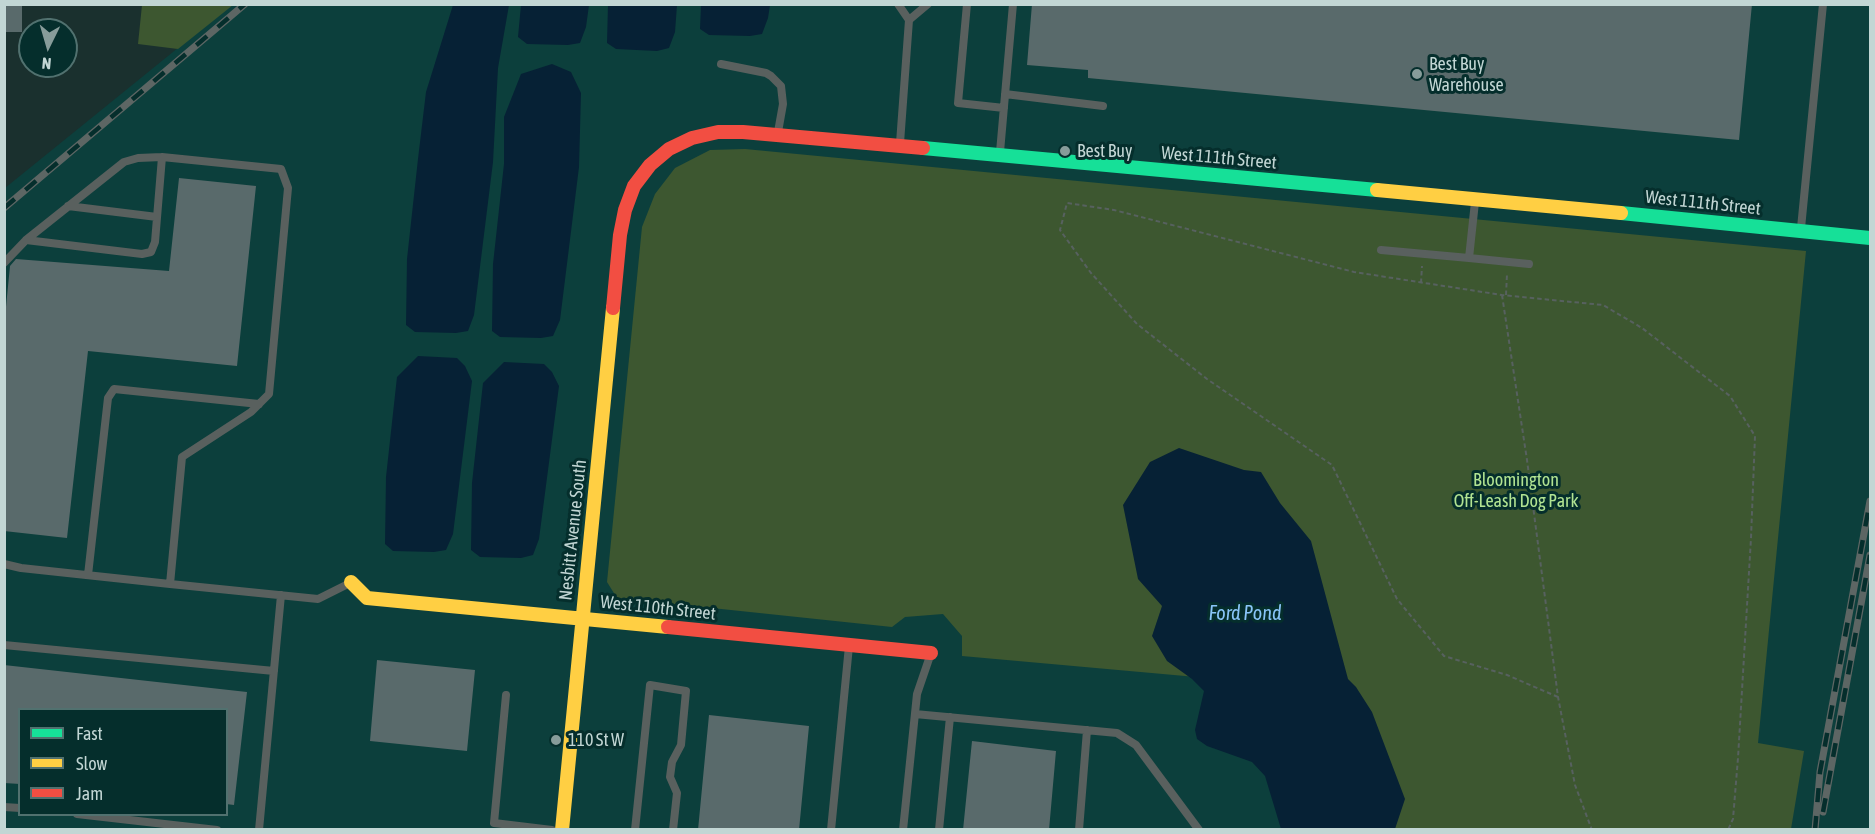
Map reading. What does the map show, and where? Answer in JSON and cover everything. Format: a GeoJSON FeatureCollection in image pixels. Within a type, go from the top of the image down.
{"type":"FeatureCollection","features":[{"type":"Feature","properties":{"kind":"street","name":"West 111th Street"},"geometry":{"type":"LineString","coordinates":[[620,235],[625,210],[634,186],[650,165],[669,149],[692,138],[718,132],[778,135],[1475,199],[1870,238]]}},
{"type":"Feature","properties":{"kind":"street","name":"Nesbitt Avenue South"},"geometry":{"type":"LineString","coordinates":[[561,830],[620,235]]}},
{"type":"Feature","properties":{"kind":"street","name":"West 110th Street"},"geometry":{"type":"LineString","coordinates":[[351,582],[367,598],[931,653]]}},
{"type":"Feature","properties":{"kind":"lane"},"geometry":{"type":"LineString","coordinates":[[898,4],[909,20],[899,146]]}},
{"type":"Feature","properties":{"kind":"lane"},"geometry":{"type":"LineString","coordinates":[[909,20],[928,4]]}},
{"type":"Feature","properties":{"kind":"lane"},"geometry":{"type":"LineString","coordinates":[[967,4],[958,103],[1004,108]]}},
{"type":"Feature","properties":{"kind":"lane"},"geometry":{"type":"LineString","coordinates":[[1000,156],[1013,4]]}},
{"type":"Feature","properties":{"kind":"lane"},"geometry":{"type":"LineString","coordinates":[[1800,231],[1823,4]]}},
{"type":"Feature","properties":{"kind":"lane"},"geometry":{"type":"LineString","coordinates":[[721,64],[766,73],[781,86],[783,104],[778,135]]}},
{"type":"Feature","properties":{"kind":"lane"},"geometry":{"type":"LineString","coordinates":[[1005,94],[1103,106]]}},
{"type":"Feature","properties":{"kind":"lane"},"geometry":{"type":"LineString","coordinates":[[26,240],[142,254],[151,252],[155,242],[162,157]]}},
{"type":"Feature","properties":{"kind":"lane"},"geometry":{"type":"LineString","coordinates":[[4,263],[26,240],[124,162],[138,158],[162,157],[281,169],[288,188],[269,394],[251,412],[183,457],[170,584]]}},
{"type":"Feature","properties":{"kind":"lane"},"geometry":{"type":"LineString","coordinates":[[1469,258],[1475,199]]}},
{"type":"Feature","properties":{"kind":"lane"},"geometry":{"type":"LineString","coordinates":[[68,206],[157,218]]}},
{"type":"Feature","properties":{"kind":"lane"},"geometry":{"type":"LineString","coordinates":[[1381,250],[1529,264]]}},
{"type":"Feature","properties":{"kind":"lane"},"geometry":{"type":"LineString","coordinates":[[88,575],[108,398],[114,389],[259,404]]}},
{"type":"Feature","properties":{"kind":"lane"},"geometry":{"type":"LineString","coordinates":[[4,564],[21,568],[318,599],[351,582]]}},
{"type":"Feature","properties":{"kind":"lane"},"geometry":{"type":"LineString","coordinates":[[259,830],[281,595]]}},
{"type":"Feature","properties":{"kind":"lane"},"geometry":{"type":"LineString","coordinates":[[4,645],[274,671]]}},
{"type":"Feature","properties":{"kind":"lane"},"geometry":{"type":"LineString","coordinates":[[831,830],[849,645]]}},
{"type":"Feature","properties":{"kind":"lane"},"geometry":{"type":"LineString","coordinates":[[903,830],[917,694],[931,653]]}},
{"type":"Feature","properties":{"kind":"lane"},"geometry":{"type":"LineString","coordinates":[[635,830],[650,686],[686,691],[681,746],[672,762],[670,777],[677,793],[673,830]]}},
{"type":"Feature","properties":{"kind":"lane"},"geometry":{"type":"LineString","coordinates":[[506,695],[494,823],[552,830]]}},
{"type":"Feature","properties":{"kind":"lane"},"geometry":{"type":"LineString","coordinates":[[915,714],[1117,733],[1136,745],[1198,830]]}},
{"type":"Feature","properties":{"kind":"lane"},"geometry":{"type":"LineString","coordinates":[[939,830],[950,717]]}},
{"type":"Feature","properties":{"kind":"lane"},"geometry":{"type":"LineString","coordinates":[[1079,830],[1087,730]]}},
{"type":"Feature","properties":{"kind":"lane"},"geometry":{"type":"LineString","coordinates":[[94,816],[217,830]]}},
{"type":"Feature","properties":{"kind":"path"},"geometry":{"type":"LineString","coordinates":[[1558,697],[1507,675],[1444,656],[1397,600],[1332,465],[1207,379],[1137,324],[1091,273],[1060,230],[1067,203],[1114,210],[1354,272],[1504,295],[1603,305],[1642,328],[1730,396],[1755,435],[1738,758],[1733,819],[1728,830]]}},
{"type":"Feature","properties":{"kind":"path"},"geometry":{"type":"LineString","coordinates":[[1421,283],[1423,254]]}},
{"type":"Feature","properties":{"kind":"path"},"geometry":{"type":"LineString","coordinates":[[1508,262],[1504,295],[1558,697],[1575,785],[1592,830]]}},
{"type":"Feature","properties":{"kind":"shaded area"},"geometry":{"type":"Polygon","coordinates":[[[231,5],[1870,5],[1870,829],[5,830],[5,188],[231,5]]]}},
{"type":"Feature","properties":{"kind":"green space"},"geometry":{"type":"Polygon","coordinates":[[[142,4],[233,5],[178,49],[138,44],[142,4]]]}},
{"type":"Feature","properties":{"kind":"green space","name":"Bloomington Off-Leash Dog Park"},"geometry":{"type":"Polygon","coordinates":[[[745,149],[1806,251],[1758,743],[1804,751],[1791,829],[1330,829],[1341,690],[962,656],[962,636],[943,614],[905,617],[892,627],[617,598],[607,582],[642,227],[655,194],[675,168],[710,150],[745,149]]]}},
{"type":"Feature","properties":{"kind":"water"},"geometry":{"type":"Polygon","coordinates":[[[701,4],[770,5],[762,34],[750,36],[709,35],[700,29],[701,4]]]}},
{"type":"Feature","properties":{"kind":"water"},"geometry":{"type":"Polygon","coordinates":[[[453,5],[509,5],[498,68],[493,162],[474,315],[468,331],[415,332],[406,325],[407,259],[418,159],[426,92],[453,5]]]}},
{"type":"Feature","properties":{"kind":"water"},"geometry":{"type":"Polygon","coordinates":[[[521,5],[589,5],[586,27],[580,43],[527,44],[518,37],[521,5]]]}},
{"type":"Feature","properties":{"kind":"water"},"geometry":{"type":"Polygon","coordinates":[[[608,5],[677,5],[675,32],[669,48],[657,51],[616,49],[607,43],[608,5]]]}},
{"type":"Feature","properties":{"kind":"water"},"geometry":{"type":"Polygon","coordinates":[[[552,64],[571,72],[581,93],[579,167],[560,320],[553,336],[500,337],[492,331],[493,264],[504,164],[504,117],[521,74],[552,64]]]}},
{"type":"Feature","properties":{"kind":"water"},"geometry":{"type":"Polygon","coordinates":[[[418,356],[457,358],[465,366],[472,381],[453,534],[446,550],[434,552],[393,551],[385,544],[386,477],[397,377],[418,356]]]}},
{"type":"Feature","properties":{"kind":"water"},"geometry":{"type":"Polygon","coordinates":[[[504,362],[544,364],[552,372],[559,386],[539,539],[533,555],[521,558],[480,557],[471,550],[472,483],[483,383],[504,362]]]}},
{"type":"Feature","properties":{"kind":"water","name":"Ford Pond"},"geometry":{"type":"Polygon","coordinates":[[[1179,448],[1244,470],[1261,472],[1280,503],[1311,541],[1348,679],[1372,712],[1405,799],[1395,829],[1281,829],[1265,776],[1252,762],[1207,746],[1197,739],[1195,730],[1204,691],[1167,661],[1152,636],[1162,606],[1138,579],[1123,505],[1150,462],[1179,448]]]}},
{"type":"Feature","properties":{"kind":"building"},"geometry":{"type":"Polygon","coordinates":[[[4,4],[22,4],[22,18],[18,18],[18,32],[4,32],[4,4]]]}},
{"type":"Feature","properties":{"kind":"building","name":"Best Buy Warehouse"},"geometry":{"type":"Polygon","coordinates":[[[1032,4],[1752,4],[1739,140],[1088,78],[1088,70],[1027,65],[1032,4]]]}},
{"type":"Feature","properties":{"kind":"building"},"geometry":{"type":"Polygon","coordinates":[[[179,178],[256,186],[237,366],[88,351],[67,538],[4,531],[4,327],[10,266],[16,259],[169,271],[179,178]]]}},
{"type":"Feature","properties":{"kind":"building"},"geometry":{"type":"Polygon","coordinates":[[[377,660],[475,670],[467,751],[370,741],[377,660]]]}},
{"type":"Feature","properties":{"kind":"building"},"geometry":{"type":"Polygon","coordinates":[[[4,665],[247,692],[234,805],[228,804],[228,708],[18,708],[18,784],[4,783],[4,665]]]}},
{"type":"Feature","properties":{"kind":"building"},"geometry":{"type":"Polygon","coordinates":[[[709,715],[809,726],[799,830],[698,830],[709,715]]]}},
{"type":"Feature","properties":{"kind":"building"},"geometry":{"type":"Polygon","coordinates":[[[972,741],[1056,751],[1049,830],[963,830],[972,741]]]}},
{"type":"Feature","properties":{"kind":"railway"},"geometry":{"type":"LineString","coordinates":[[4,208],[245,4]]}},
{"type":"Feature","properties":{"kind":"railway"},"geometry":{"type":"LineString","coordinates":[[1815,830],[1820,772],[1870,501]]}},
{"type":"Feature","properties":{"kind":"railway"},"geometry":{"type":"LineString","coordinates":[[1823,812],[1870,555]]}},
{"type":"Feature","properties":{"kind":"traffic: fast"},"geometry":{"type":"LineString","coordinates":[[923,148],[1377,190]]}},
{"type":"Feature","properties":{"kind":"traffic: fast"},"geometry":{"type":"LineString","coordinates":[[1621,213],[1870,238]]}},
{"type":"Feature","properties":{"kind":"traffic: slow"},"geometry":{"type":"LineString","coordinates":[[1377,190],[1621,213]]}},
{"type":"Feature","properties":{"kind":"traffic: slow"},"geometry":{"type":"LineString","coordinates":[[562,830],[613,308]]}},
{"type":"Feature","properties":{"kind":"traffic: slow"},"geometry":{"type":"LineString","coordinates":[[351,582],[367,598],[668,627]]}},
{"type":"Feature","properties":{"kind":"traffic: jam"},"geometry":{"type":"LineString","coordinates":[[613,308],[620,235],[625,210],[634,186],[650,165],[669,149],[692,138],[718,132],[743,132],[923,148]]}},
{"type":"Feature","properties":{"kind":"traffic: jam"},"geometry":{"type":"LineString","coordinates":[[668,627],[931,653]]}},
{"type":"Feature","properties":{"kind":"place","name":"Best Buy Warehouse"},"geometry":{"type":"Point","coordinates":[1417,74]}},
{"type":"Feature","properties":{"kind":"place","name":"Best Buy"},"geometry":{"type":"Point","coordinates":[1065,151]}},
{"type":"Feature","properties":{"kind":"place","name":"110 St W"},"geometry":{"type":"Point","coordinates":[556,740]}}]}
